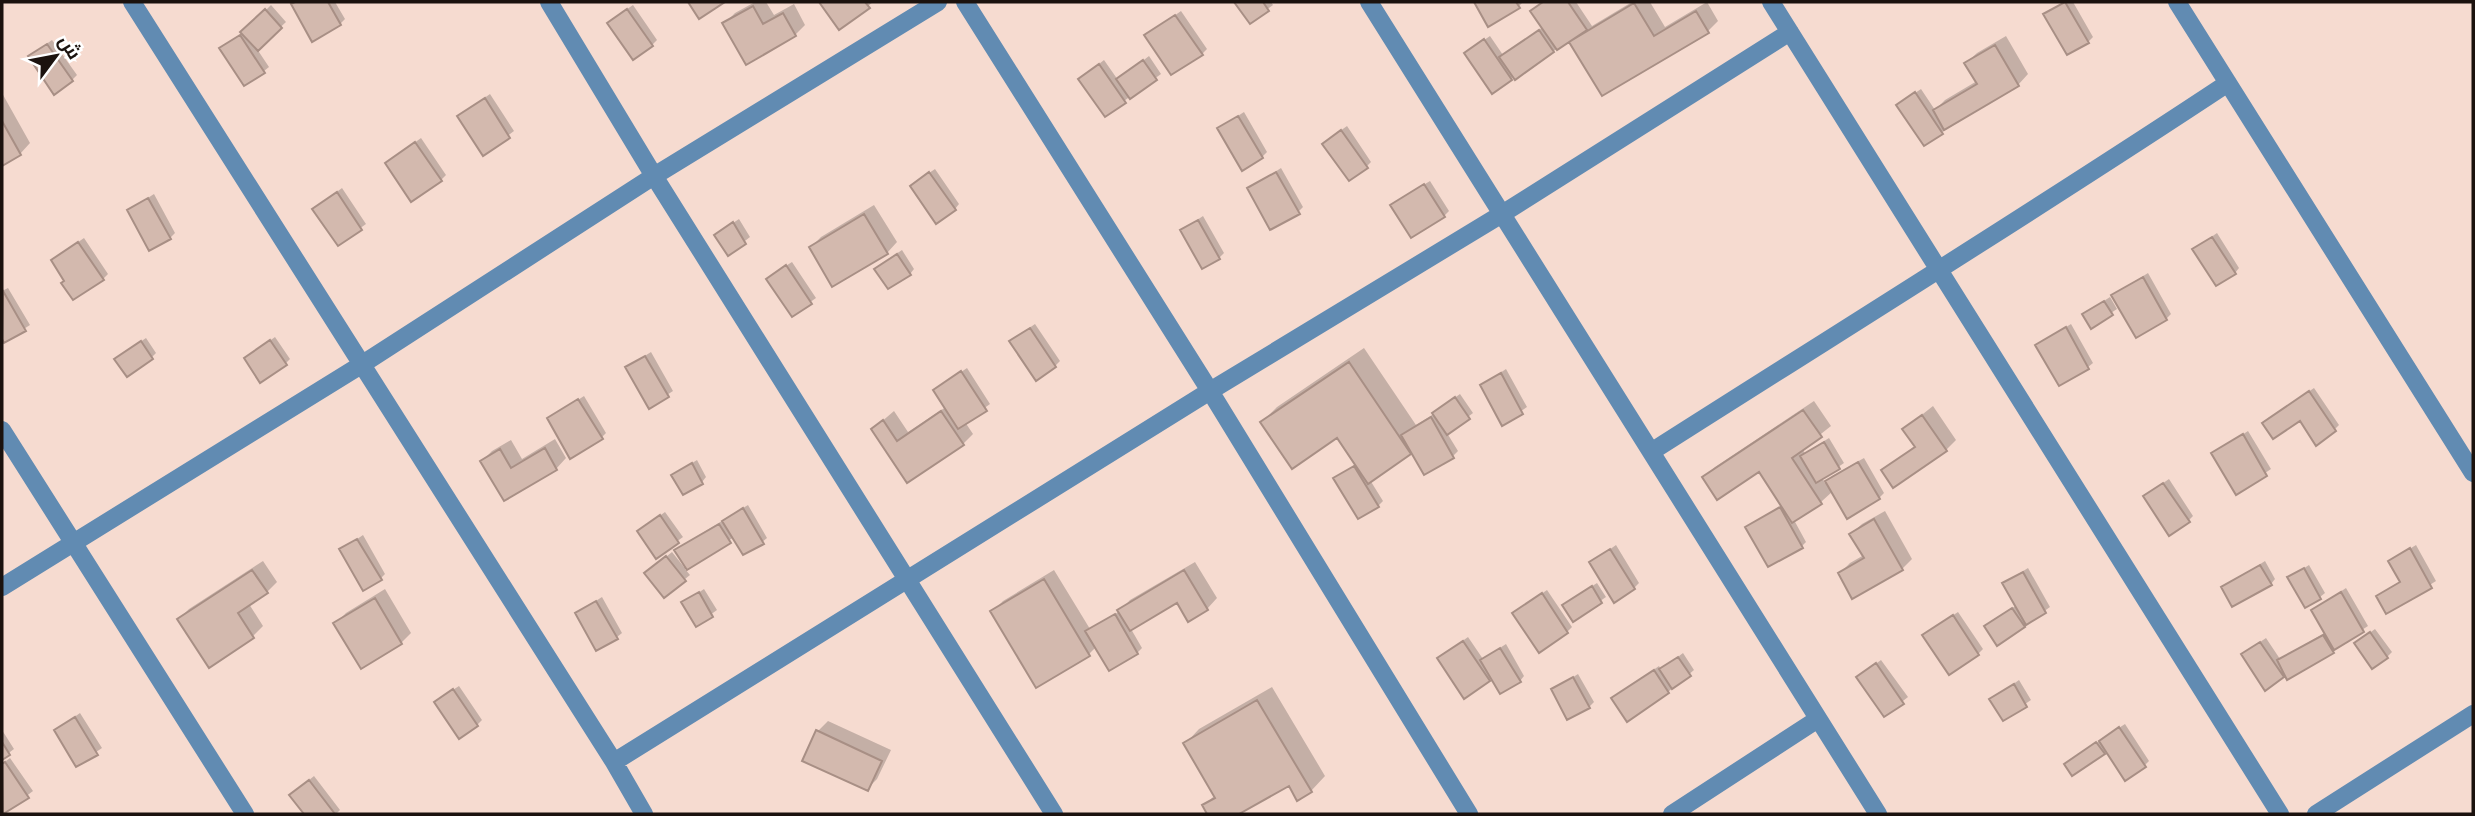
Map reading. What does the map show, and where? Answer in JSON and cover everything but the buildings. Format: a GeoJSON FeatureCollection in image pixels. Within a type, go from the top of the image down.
{"type":"FeatureCollection","features":[{"type":"Feature","properties":{"kind":"street"},"geometry":{"type":"LineString","coordinates":[[132,2],[614,762],[644,814]]}},
{"type":"Feature","properties":{"kind":"street"},"geometry":{"type":"LineString","coordinates":[[548,2],[1054,814]]}},
{"type":"Feature","properties":{"kind":"street"},"geometry":{"type":"LineString","coordinates":[[2,587],[361,365],[654,176],[938,2]]}},
{"type":"Feature","properties":{"kind":"street"},"geometry":{"type":"LineString","coordinates":[[965,2],[1210,391],[1469,814]]}},
{"type":"Feature","properties":{"kind":"street"},"geometry":{"type":"LineString","coordinates":[[1368,2],[1878,814]]}},
{"type":"Feature","properties":{"kind":"street"},"geometry":{"type":"LineString","coordinates":[[1771,2],[2280,814]]}},
{"type":"Feature","properties":{"kind":"street"},"geometry":{"type":"LineString","coordinates":[[2177,2],[2473,473]]}},
{"type":"Feature","properties":{"kind":"street"},"geometry":{"type":"LineString","coordinates":[[614,762],[1790,33]]}},
{"type":"Feature","properties":{"kind":"street"},"geometry":{"type":"LineString","coordinates":[[1651,452],[2067,190],[2228,83]]}},
{"type":"Feature","properties":{"kind":"street"},"geometry":{"type":"LineString","coordinates":[[2,430],[245,814]]}},
{"type":"Feature","properties":{"kind":"street"},"geometry":{"type":"LineString","coordinates":[[2316,814],[2473,714]]}},
{"type":"Feature","properties":{"kind":"street"},"geometry":{"type":"LineString","coordinates":[[1672,814],[1818,719]]}}]}
